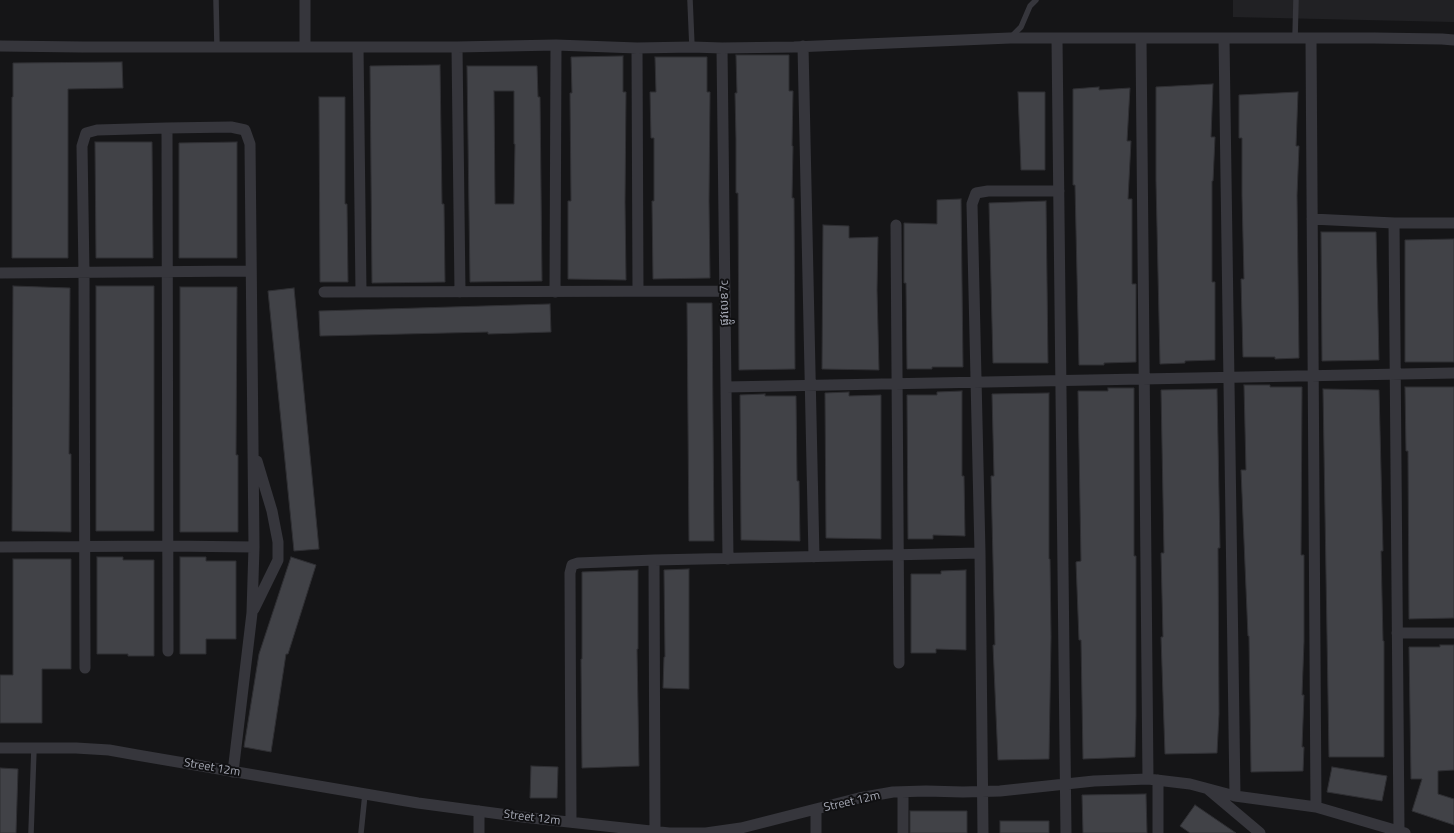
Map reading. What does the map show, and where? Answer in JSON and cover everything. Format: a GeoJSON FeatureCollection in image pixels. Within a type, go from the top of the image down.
{"type":"FeatureCollection","features":[{"type":"Feature","properties":{"kind":"street"},"geometry":{"type":"LineString","coordinates":[[305,0],[305,47]]}},
{"type":"Feature","properties":{"kind":"street"},"geometry":{"type":"LineString","coordinates":[[0,46],[457,47],[556,45],[637,48],[692,46],[722,48],[1010,38],[1311,38],[1454,40]]}},
{"type":"Feature","properties":{"kind":"street"},"geometry":{"type":"LineString","coordinates":[[1224,38],[1236,796]]}},
{"type":"Feature","properties":{"kind":"street"},"geometry":{"type":"LineString","coordinates":[[1311,38],[1316,807]]}},
{"type":"Feature","properties":{"kind":"street"},"geometry":{"type":"LineString","coordinates":[[1057,39],[1066,833]]}},
{"type":"Feature","properties":{"kind":"street"},"geometry":{"type":"LineString","coordinates":[[1141,39],[1145,379],[1153,780],[1158,833]]}},
{"type":"Feature","properties":{"kind":"street"},"geometry":{"type":"LineString","coordinates":[[555,292],[556,45]]}},
{"type":"Feature","properties":{"kind":"street"},"geometry":{"type":"LineString","coordinates":[[803,46],[814,557]]}},
{"type":"Feature","properties":{"kind":"street"},"geometry":{"type":"LineString","coordinates":[[358,47],[361,292]]}},
{"type":"Feature","properties":{"kind":"street"},"geometry":{"type":"LineString","coordinates":[[457,47],[460,292]]}},
{"type":"Feature","properties":{"kind":"street"},"geometry":{"type":"LineString","coordinates":[[637,48],[638,291]]}},
{"type":"Feature","properties":{"kind":"street","name":"ផ្លូវលេខ7c"},"geometry":{"type":"LineString","coordinates":[[722,48],[728,559]]}},
{"type":"Feature","properties":{"kind":"street"},"geometry":{"type":"LineString","coordinates":[[85,668],[84,273],[82,146],[86,133],[97,130],[232,127],[245,130],[250,144],[250,272],[254,547],[252,614],[233,772]]}},
{"type":"Feature","properties":{"kind":"street"},"geometry":{"type":"LineString","coordinates":[[167,128],[168,651]]}},
{"type":"Feature","properties":{"kind":"street"},"geometry":{"type":"LineString","coordinates":[[983,833],[980,553],[972,204],[976,193],[988,191],[1059,191]]}},
{"type":"Feature","properties":{"kind":"street"},"geometry":{"type":"LineString","coordinates":[[1312,219],[1394,223],[1454,223]]}},
{"type":"Feature","properties":{"kind":"street"},"geometry":{"type":"LineString","coordinates":[[1394,223],[1397,633],[1402,832]]}},
{"type":"Feature","properties":{"kind":"street"},"geometry":{"type":"LineString","coordinates":[[896,225],[899,663]]}},
{"type":"Feature","properties":{"kind":"street"},"geometry":{"type":"LineString","coordinates":[[0,273],[250,272]]}},
{"type":"Feature","properties":{"kind":"street"},"geometry":{"type":"LineString","coordinates":[[324,292],[725,291]]}},
{"type":"Feature","properties":{"kind":"street"},"geometry":{"type":"LineString","coordinates":[[726,387],[1454,373]]}},
{"type":"Feature","properties":{"kind":"street"},"geometry":{"type":"LineString","coordinates":[[252,614],[278,560],[278,542],[272,510],[253,450]]}},
{"type":"Feature","properties":{"kind":"street"},"geometry":{"type":"LineString","coordinates":[[0,547],[254,547]]}},
{"type":"Feature","properties":{"kind":"street"},"geometry":{"type":"LineString","coordinates":[[571,822],[570,573],[572,565],[578,563],[654,560],[980,553]]}},
{"type":"Feature","properties":{"kind":"street"},"geometry":{"type":"LineString","coordinates":[[650,832],[654,560]]}},
{"type":"Feature","properties":{"kind":"street"},"geometry":{"type":"LineString","coordinates":[[1397,633],[1454,633]]}},
{"type":"Feature","properties":{"kind":"street","name":"Street 12m"},"geometry":{"type":"LineString","coordinates":[[0,748],[76,748],[110,750],[418,803],[650,832],[706,833],[732,831],[859,798],[903,792],[982,792],[1101,780],[1153,780],[1190,784],[1236,796],[1316,807],[1402,832]]}},
{"type":"Feature","properties":{"kind":"street"},"geometry":{"type":"LineString","coordinates":[[1207,788],[1260,833]]}},
{"type":"Feature","properties":{"kind":"street"},"geometry":{"type":"LineString","coordinates":[[903,792],[903,833]]}},
{"type":"Feature","properties":{"kind":"street"},"geometry":{"type":"LineString","coordinates":[[816,810],[816,833]]}},
{"type":"Feature","properties":{"kind":"street"},"geometry":{"type":"LineString","coordinates":[[479,811],[479,833]]}},
{"type":"Feature","properties":{"kind":"lane"},"geometry":{"type":"LineString","coordinates":[[216,0],[217,47]]}},
{"type":"Feature","properties":{"kind":"lane"},"geometry":{"type":"LineString","coordinates":[[690,0],[692,46]]}},
{"type":"Feature","properties":{"kind":"lane"},"geometry":{"type":"LineString","coordinates":[[1010,38],[1021,27],[1030,6],[1036,0]]}},
{"type":"Feature","properties":{"kind":"lane"},"geometry":{"type":"LineString","coordinates":[[1295,38],[1296,0]]}},
{"type":"Feature","properties":{"kind":"lane"},"geometry":{"type":"LineString","coordinates":[[31,833],[34,748]]}},
{"type":"Feature","properties":{"kind":"lane"},"geometry":{"type":"LineString","coordinates":[[361,833],[365,794]]}},
{"type":"Feature","properties":{"kind":"shaded area"},"geometry":{"type":"Polygon","coordinates":[[[1233,0],[1454,0],[1454,22],[1233,17],[1233,0]]]}},
{"type":"Feature","properties":{"kind":"building"},"geometry":{"type":"Polygon","coordinates":[[[736,55],[789,55],[789,91],[793,91],[792,198],[794,198],[795,369],[739,370],[738,193],[736,193],[735,93],[737,93],[736,55]]]}},
{"type":"Feature","properties":{"kind":"building"},"geometry":{"type":"Polygon","coordinates":[[[623,56],[623,92],[626,92],[626,280],[568,279],[568,201],[571,201],[571,57],[623,56]]]}},
{"type":"Feature","properties":{"kind":"building"},"geometry":{"type":"Polygon","coordinates":[[[655,57],[707,57],[707,92],[710,92],[710,278],[653,279],[652,201],[654,201],[654,138],[651,138],[650,92],[656,92],[655,57]]]}},
{"type":"Feature","properties":{"kind":"building"},"geometry":{"type":"Polygon","coordinates":[[[122,62],[123,88],[68,89],[68,258],[12,258],[13,63],[122,62]]]}},
{"type":"Feature","properties":{"kind":"building"},"geometry":{"type":"Polygon","coordinates":[[[440,65],[442,204],[444,204],[445,282],[372,283],[370,66],[440,65]]]}},
{"type":"Feature","properties":{"kind":"building"},"geometry":{"type":"Polygon","coordinates":[[[467,66],[537,66],[538,97],[540,97],[542,281],[470,282],[467,66]],[[494,91],[495,204],[514,204],[514,91],[494,91]]]}},
{"type":"Feature","properties":{"kind":"building"},"geometry":{"type":"Polygon","coordinates":[[[1213,84],[1211,137],[1215,137],[1212,181],[1212,282],[1215,282],[1215,360],[1160,364],[1156,181],[1156,87],[1213,84]]]}},
{"type":"Feature","properties":{"kind":"building"},"geometry":{"type":"Polygon","coordinates":[[[1099,87],[1099,90],[1130,88],[1127,141],[1131,141],[1128,199],[1132,199],[1132,284],[1136,284],[1136,362],[1104,363],[1104,365],[1079,365],[1075,185],[1073,185],[1073,89],[1099,87]]]}},
{"type":"Feature","properties":{"kind":"building"},"geometry":{"type":"Polygon","coordinates":[[[1018,92],[1045,92],[1045,170],[1021,170],[1018,92]]]}},
{"type":"Feature","properties":{"kind":"building"},"geometry":{"type":"Polygon","coordinates":[[[1298,92],[1296,146],[1299,146],[1297,195],[1299,358],[1275,359],[1275,357],[1243,357],[1241,279],[1244,279],[1242,138],[1239,138],[1239,95],[1298,92]]]}},
{"type":"Feature","properties":{"kind":"building"},"geometry":{"type":"Polygon","coordinates":[[[319,97],[345,97],[345,204],[347,204],[348,282],[320,282],[319,97]]]}},
{"type":"Feature","properties":{"kind":"building"},"geometry":{"type":"Polygon","coordinates":[[[95,142],[152,142],[153,258],[96,258],[95,142]]]}},
{"type":"Feature","properties":{"kind":"building"},"geometry":{"type":"Polygon","coordinates":[[[237,142],[237,258],[179,258],[179,143],[237,142]]]}},
{"type":"Feature","properties":{"kind":"building"},"geometry":{"type":"Polygon","coordinates":[[[961,199],[963,367],[907,369],[906,283],[904,283],[904,223],[937,224],[937,200],[961,199]]]}},
{"type":"Feature","properties":{"kind":"building"},"geometry":{"type":"Polygon","coordinates":[[[1046,201],[1048,363],[993,363],[989,203],[1046,201]]]}},
{"type":"Feature","properties":{"kind":"building"},"geometry":{"type":"Polygon","coordinates":[[[823,225],[849,226],[849,238],[878,237],[877,290],[879,370],[822,369],[823,225]]]}},
{"type":"Feature","properties":{"kind":"building"},"geometry":{"type":"Polygon","coordinates":[[[1321,232],[1376,232],[1379,360],[1322,361],[1321,232]]]}},
{"type":"Feature","properties":{"kind":"building"},"geometry":{"type":"Polygon","coordinates":[[[1454,239],[1454,362],[1405,362],[1405,240],[1454,239]]]}},
{"type":"Feature","properties":{"kind":"building"},"geometry":{"type":"Polygon","coordinates":[[[13,286],[70,288],[69,454],[71,454],[71,532],[12,531],[13,286]]]}},
{"type":"Feature","properties":{"kind":"building"},"geometry":{"type":"Polygon","coordinates":[[[96,286],[154,286],[154,531],[96,531],[96,286]]]}},
{"type":"Feature","properties":{"kind":"building"},"geometry":{"type":"Polygon","coordinates":[[[180,287],[237,287],[236,455],[238,455],[238,532],[180,532],[180,287]]]}},
{"type":"Feature","properties":{"kind":"building"},"geometry":{"type":"Polygon","coordinates":[[[294,288],[319,549],[294,551],[268,291],[294,288]]]}},
{"type":"Feature","properties":{"kind":"building"},"geometry":{"type":"Polygon","coordinates":[[[687,303],[712,303],[714,541],[689,541],[687,303]]]}},
{"type":"Feature","properties":{"kind":"building"},"geometry":{"type":"Polygon","coordinates":[[[550,304],[551,332],[320,336],[319,311],[550,304]]]}},
{"type":"Feature","properties":{"kind":"building"},"geometry":{"type":"Polygon","coordinates":[[[1244,385],[1302,387],[1301,555],[1304,555],[1304,641],[1302,695],[1304,695],[1302,747],[1304,747],[1303,771],[1251,772],[1249,636],[1241,470],[1246,470],[1244,385]]]}},
{"type":"Feature","properties":{"kind":"building"},"geometry":{"type":"Polygon","coordinates":[[[1405,387],[1454,387],[1454,618],[1409,619],[1408,451],[1406,451],[1405,387]]]}},
{"type":"Feature","properties":{"kind":"building"},"geometry":{"type":"Polygon","coordinates":[[[1108,388],[1134,388],[1134,556],[1136,556],[1135,757],[1083,759],[1081,640],[1079,640],[1076,562],[1081,561],[1078,391],[1108,391],[1108,388]]]}},
{"type":"Feature","properties":{"kind":"building"},"geometry":{"type":"Polygon","coordinates":[[[1217,389],[1220,548],[1218,548],[1219,714],[1217,753],[1165,754],[1161,637],[1163,637],[1161,553],[1164,553],[1161,390],[1217,389]]]}},
{"type":"Feature","properties":{"kind":"building"},"geometry":{"type":"Polygon","coordinates":[[[1323,389],[1379,390],[1383,551],[1381,551],[1384,641],[1384,757],[1329,757],[1323,389]]]}},
{"type":"Feature","properties":{"kind":"building"},"geometry":{"type":"Polygon","coordinates":[[[962,391],[962,476],[964,476],[965,536],[933,535],[933,539],[908,539],[907,395],[937,395],[937,392],[962,391]]]}},
{"type":"Feature","properties":{"kind":"building"},"geometry":{"type":"Polygon","coordinates":[[[849,392],[849,396],[881,395],[881,539],[826,538],[825,393],[849,392]]]}},
{"type":"Feature","properties":{"kind":"building"},"geometry":{"type":"Polygon","coordinates":[[[1049,393],[1049,559],[1051,637],[1049,759],[998,760],[993,645],[995,645],[991,476],[994,476],[992,394],[1049,393]]]}},
{"type":"Feature","properties":{"kind":"building"},"geometry":{"type":"Polygon","coordinates":[[[765,394],[765,396],[796,396],[797,481],[799,481],[800,541],[741,540],[740,395],[765,394]]]}},
{"type":"Feature","properties":{"kind":"building"},"geometry":{"type":"Polygon","coordinates":[[[97,557],[123,557],[123,560],[154,560],[154,656],[97,654],[97,557]]]}},
{"type":"Feature","properties":{"kind":"building"},"geometry":{"type":"Polygon","coordinates":[[[180,557],[206,557],[206,561],[236,561],[236,639],[206,639],[206,654],[180,654],[180,557]]]}},
{"type":"Feature","properties":{"kind":"building"},"geometry":{"type":"Polygon","coordinates":[[[291,557],[316,565],[288,654],[286,654],[271,752],[244,747],[259,654],[291,557]]]}},
{"type":"Feature","properties":{"kind":"building"},"geometry":{"type":"Polygon","coordinates":[[[13,559],[71,559],[71,669],[42,669],[42,723],[0,723],[0,675],[13,675],[13,559]]]}},
{"type":"Feature","properties":{"kind":"building"},"geometry":{"type":"Polygon","coordinates":[[[689,569],[689,689],[663,688],[665,657],[664,570],[689,569]]]}},
{"type":"Feature","properties":{"kind":"building"},"geometry":{"type":"Polygon","coordinates":[[[638,570],[637,649],[639,766],[582,768],[582,572],[638,570]]]}},
{"type":"Feature","properties":{"kind":"building"},"geometry":{"type":"Polygon","coordinates":[[[966,570],[966,650],[936,649],[936,653],[911,653],[911,574],[941,574],[941,571],[966,570]]]}},
{"type":"Feature","properties":{"kind":"building"},"geometry":{"type":"Polygon","coordinates":[[[1440,645],[1454,645],[1454,770],[1438,771],[1438,794],[1454,799],[1454,825],[1412,811],[1422,779],[1411,779],[1409,647],[1440,647],[1440,645]]]}},
{"type":"Feature","properties":{"kind":"building"},"geometry":{"type":"Polygon","coordinates":[[[531,766],[558,767],[557,798],[530,798],[531,766]]]}},
{"type":"Feature","properties":{"kind":"building"},"geometry":{"type":"Polygon","coordinates":[[[1332,767],[1387,776],[1382,801],[1327,792],[1332,767]]]}},
{"type":"Feature","properties":{"kind":"building"},"geometry":{"type":"Polygon","coordinates":[[[0,768],[18,769],[16,833],[0,833],[0,768]]]}},
{"type":"Feature","properties":{"kind":"building"},"geometry":{"type":"Polygon","coordinates":[[[1146,794],[1147,833],[1083,833],[1082,795],[1146,794]]]}},
{"type":"Feature","properties":{"kind":"building"},"geometry":{"type":"Polygon","coordinates":[[[1195,805],[1236,833],[1190,833],[1180,826],[1195,805]]]}},
{"type":"Feature","properties":{"kind":"building"},"geometry":{"type":"Polygon","coordinates":[[[910,811],[967,811],[967,833],[910,833],[910,811]]]}},
{"type":"Feature","properties":{"kind":"building"},"geometry":{"type":"Polygon","coordinates":[[[1000,821],[1049,821],[1049,833],[1000,833],[1000,821]]]}}]}
